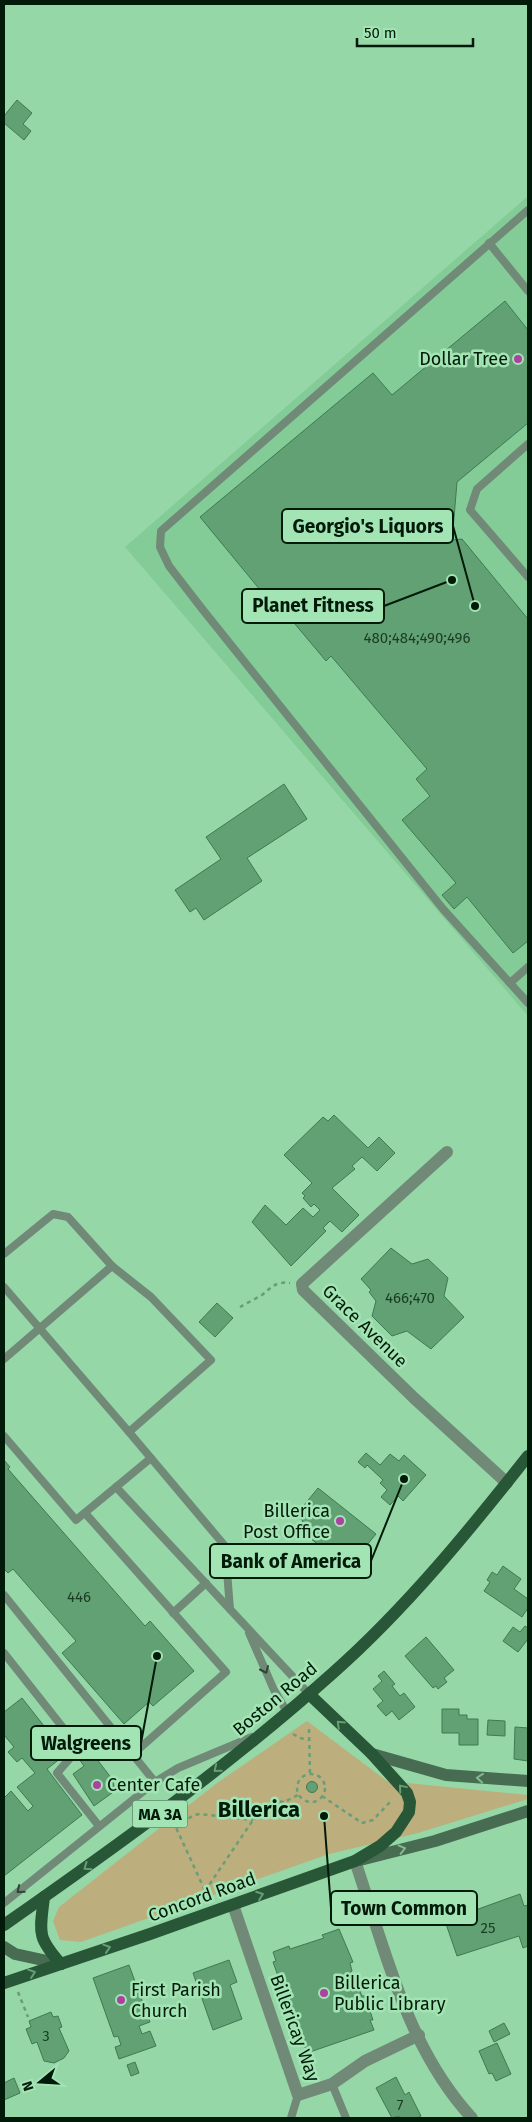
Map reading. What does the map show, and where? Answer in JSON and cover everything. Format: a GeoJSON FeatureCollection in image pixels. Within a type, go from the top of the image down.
{"type":"FeatureCollection","features":[{"type":"Feature","properties":{"kind":"main road","name":"Boston Road"},"geometry":{"type":"LineString","coordinates":[[4,1925],[166,1810],[263,1733],[335,1671],[398,1609],[449,1554],[528,1456]]}},
{"type":"Feature","properties":{"kind":"main road","name":"Concord Road"},"geometry":{"type":"LineString","coordinates":[[309,1694],[372,1754],[407,1792],[410,1802],[409,1812],[396,1832],[380,1846],[355,1861]]}},
{"type":"Feature","properties":{"kind":"main road"},"geometry":{"type":"LineString","coordinates":[[372,1754],[446,1775],[528,1781]]}},
{"type":"Feature","properties":{"kind":"main road","name":"Concord Road"},"geometry":{"type":"LineString","coordinates":[[10,1985],[60,1964],[355,1861],[435,1841],[528,1811]]}},
{"type":"Feature","properties":{"kind":"main road"},"geometry":{"type":"LineString","coordinates":[[44,1897],[40,1930],[44,1944],[60,1964]]}},
{"type":"Feature","properties":{"kind":"main road"},"geometry":{"type":"LineString","coordinates":[[4,1947],[15,1954],[60,1964]]}},
{"type":"Feature","properties":{"kind":"street","name":"Grace Avenue"},"geometry":{"type":"LineString","coordinates":[[447,1152],[302,1284],[303,1290],[407,1392],[507,1483]]}},
{"type":"Feature","properties":{"kind":"street"},"geometry":{"type":"LineString","coordinates":[[355,1861],[407,2015],[438,2073],[472,2118]]}},
{"type":"Feature","properties":{"kind":"street","name":"Billericay Way"},"geometry":{"type":"LineString","coordinates":[[233,1905],[298,2095],[332,2084],[364,2062],[419,2035]]}},
{"type":"Feature","properties":{"kind":"lane"},"geometry":{"type":"LineString","coordinates":[[528,210],[161,531],[160,547],[170,566],[203,610],[430,893],[528,1003]]}},
{"type":"Feature","properties":{"kind":"lane"},"geometry":{"type":"LineString","coordinates":[[489,243],[528,291]]}},
{"type":"Feature","properties":{"kind":"lane"},"geometry":{"type":"LineString","coordinates":[[528,444],[477,488],[470,510],[528,578]]}},
{"type":"Feature","properties":{"kind":"lane"},"geometry":{"type":"LineString","coordinates":[[510,983],[528,967]]}},
{"type":"Feature","properties":{"kind":"lane"},"geometry":{"type":"LineString","coordinates":[[4,1254],[53,1214],[68,1217],[112,1266],[151,1297],[211,1360],[128,1432]]}},
{"type":"Feature","properties":{"kind":"lane"},"geometry":{"type":"LineString","coordinates":[[4,1359],[112,1266]]}},
{"type":"Feature","properties":{"kind":"lane"},"geometry":{"type":"LineString","coordinates":[[4,1287],[225,1546],[230,1609]]}},
{"type":"Feature","properties":{"kind":"lane"},"geometry":{"type":"LineString","coordinates":[[4,1436],[76,1520],[151,1458]]}},
{"type":"Feature","properties":{"kind":"lane"},"geometry":{"type":"LineString","coordinates":[[116,1487],[309,1694]]}},
{"type":"Feature","properties":{"kind":"lane"},"geometry":{"type":"LineString","coordinates":[[85,1513],[226,1672],[132,1754]]}},
{"type":"Feature","properties":{"kind":"lane"},"geometry":{"type":"LineString","coordinates":[[173,1613],[206,1583]]}},
{"type":"Feature","properties":{"kind":"lane"},"geometry":{"type":"LineString","coordinates":[[4,1595],[155,1782]]}},
{"type":"Feature","properties":{"kind":"lane"},"geometry":{"type":"LineString","coordinates":[[246,1626],[274,1690],[287,1712]]}},
{"type":"Feature","properties":{"kind":"lane"},"geometry":{"type":"LineString","coordinates":[[4,1653],[79,1748],[57,1773],[99,1826]]}},
{"type":"Feature","properties":{"kind":"lane"},"geometry":{"type":"LineString","coordinates":[[4,1903],[155,1782],[178,1768],[263,1733]]}},
{"type":"Feature","properties":{"kind":"lane"},"geometry":{"type":"LineString","coordinates":[[332,2084],[346,2118]]}},
{"type":"Feature","properties":{"kind":"lane"},"geometry":{"type":"LineString","coordinates":[[291,2118],[298,2095]]}},
{"type":"Feature","properties":{"kind":"path"},"geometry":{"type":"LineString","coordinates":[[240,1307],[280,1282],[302,1284]]}},
{"type":"Feature","properties":{"kind":"path"},"geometry":{"type":"LineString","coordinates":[[309,1729],[310,1774]]}},
{"type":"Feature","properties":{"kind":"path"},"geometry":{"type":"LineString","coordinates":[[293,1734],[309,1740]]}},
{"type":"Feature","properties":{"kind":"path"},"geometry":{"type":"LineString","coordinates":[[298,1795],[298,1781],[310,1774]]}},
{"type":"Feature","properties":{"kind":"path"},"geometry":{"type":"LineString","coordinates":[[298,1795],[309,1802],[318,1800],[322,1796],[325,1789],[322,1780],[310,1774]]}},
{"type":"Feature","properties":{"kind":"path"},"geometry":{"type":"LineString","coordinates":[[205,1891],[253,1820],[276,1806],[278,1801],[284,1802],[298,1795]]}},
{"type":"Feature","properties":{"kind":"path"},"geometry":{"type":"LineString","coordinates":[[322,1796],[362,1823],[373,1820],[391,1801]]}},
{"type":"Feature","properties":{"kind":"path"},"geometry":{"type":"LineString","coordinates":[[276,1806],[281,1808],[284,1802]]}},
{"type":"Feature","properties":{"kind":"path"},"geometry":{"type":"LineString","coordinates":[[175,1827],[194,1815],[200,1814],[253,1820]]}},
{"type":"Feature","properties":{"kind":"path"},"geometry":{"type":"LineString","coordinates":[[173,1821],[207,1895]]}},
{"type":"Feature","properties":{"kind":"path"},"geometry":{"type":"LineString","coordinates":[[10,1985],[28,2017]]}},
{"type":"Feature","properties":{"kind":"shaded area"},"geometry":{"type":"Polygon","coordinates":[[[528,196],[528,1016],[125,547],[528,196]]]}},
{"type":"Feature","properties":{"kind":"shaded area"},"geometry":{"type":"Polygon","coordinates":[[[307,1721],[387,1781],[528,1795],[528,1799],[418,1833],[329,1854],[81,1942],[60,1940],[53,1921],[59,1907],[217,1783],[307,1721]]]}},
{"type":"Feature","properties":{"kind":"building"},"geometry":{"type":"Polygon","coordinates":[[[17,100],[32,113],[23,124],[31,131],[24,140],[4,123],[4,116],[17,100]]]}},
{"type":"Feature","properties":{"kind":"building"},"geometry":{"type":"Polygon","coordinates":[[[505,301],[528,330],[528,423],[457,482],[453,530],[446,530],[444,541],[462,539],[528,619],[528,941],[513,953],[467,897],[454,909],[442,895],[456,883],[402,820],[430,796],[416,779],[427,769],[331,656],[326,661],[279,605],[275,608],[200,517],[373,373],[392,395],[505,301]]]}},
{"type":"Feature","properties":{"kind":"building"},"geometry":{"type":"Polygon","coordinates":[[[284,784],[307,819],[247,858],[262,881],[204,920],[196,908],[190,912],[175,890],[221,859],[206,837],[284,784]]]}},
{"type":"Feature","properties":{"kind":"building"},"geometry":{"type":"Polygon","coordinates":[[[334,1115],[368,1148],[379,1137],[395,1153],[377,1171],[362,1157],[352,1166],[355,1169],[332,1188],[359,1215],[342,1232],[330,1221],[323,1228],[326,1231],[291,1266],[252,1222],[265,1205],[286,1225],[303,1208],[313,1217],[320,1210],[314,1204],[311,1207],[303,1198],[305,1196],[302,1193],[312,1183],[284,1155],[323,1117],[328,1121],[334,1115]]]}},
{"type":"Feature","properties":{"kind":"building"},"geometry":{"type":"Polygon","coordinates":[[[391,1248],[412,1264],[428,1259],[448,1278],[444,1296],[464,1317],[431,1349],[407,1331],[392,1336],[372,1316],[376,1301],[369,1292],[371,1290],[361,1279],[391,1248]]]}},
{"type":"Feature","properties":{"kind":"building"},"geometry":{"type":"Polygon","coordinates":[[[217,1303],[233,1318],[215,1337],[199,1322],[217,1303]]]}},
{"type":"Feature","properties":{"kind":"building"},"geometry":{"type":"Polygon","coordinates":[[[366,1453],[380,1465],[390,1454],[399,1461],[404,1455],[426,1475],[403,1501],[398,1496],[390,1505],[381,1497],[387,1490],[380,1483],[383,1480],[367,1465],[365,1468],[358,1462],[366,1453]]]}},
{"type":"Feature","properties":{"kind":"building"},"geometry":{"type":"Polygon","coordinates":[[[4,1460],[10,1467],[8,1469],[145,1626],[150,1621],[194,1671],[153,1706],[149,1702],[124,1724],[62,1653],[76,1641],[13,1569],[8,1573],[4,1569],[4,1460]]]}},
{"type":"Feature","properties":{"kind":"building"},"geometry":{"type":"Polygon","coordinates":[[[318,1488],[376,1534],[348,1568],[297,1528],[303,1521],[296,1515],[318,1488]]]}},
{"type":"Feature","properties":{"kind":"building"},"geometry":{"type":"Polygon","coordinates":[[[503,1566],[521,1579],[514,1589],[528,1599],[528,1608],[522,1617],[484,1591],[490,1582],[487,1580],[492,1572],[497,1575],[503,1566]]]}},
{"type":"Feature","properties":{"kind":"building"},"geometry":{"type":"Polygon","coordinates":[[[525,1626],[528,1628],[528,1639],[518,1652],[503,1641],[513,1627],[520,1632],[525,1626]]]}},
{"type":"Feature","properties":{"kind":"building"},"geometry":{"type":"Polygon","coordinates":[[[426,1637],[454,1670],[444,1678],[447,1682],[438,1689],[436,1686],[433,1688],[405,1656],[426,1637]]]}},
{"type":"Feature","properties":{"kind":"building"},"geometry":{"type":"Polygon","coordinates":[[[384,1671],[395,1684],[392,1686],[400,1696],[404,1693],[415,1707],[399,1720],[392,1711],[386,1716],[377,1706],[383,1701],[373,1689],[382,1681],[378,1676],[384,1671]]]}},
{"type":"Feature","properties":{"kind":"building"},"geometry":{"type":"Polygon","coordinates":[[[22,1698],[66,1754],[47,1769],[82,1815],[4,1876],[4,1798],[11,1791],[28,1811],[33,1806],[17,1787],[35,1773],[22,1758],[17,1762],[8,1752],[14,1747],[4,1735],[4,1712],[22,1698]]]}},
{"type":"Feature","properties":{"kind":"building"},"geometry":{"type":"Polygon","coordinates":[[[442,1709],[459,1709],[459,1715],[467,1715],[467,1719],[478,1719],[478,1745],[459,1745],[459,1733],[442,1733],[442,1709]]]}},
{"type":"Feature","properties":{"kind":"building"},"geometry":{"type":"Polygon","coordinates":[[[488,1720],[505,1721],[505,1736],[487,1735],[488,1720]]]}},
{"type":"Feature","properties":{"kind":"building"},"geometry":{"type":"Polygon","coordinates":[[[515,1727],[528,1728],[528,1761],[514,1759],[515,1727]]]}},
{"type":"Feature","properties":{"kind":"building"},"geometry":{"type":"Polygon","coordinates":[[[90,1750],[112,1779],[114,1786],[112,1793],[94,1806],[73,1774],[84,1766],[79,1759],[90,1750]]]}},
{"type":"Feature","properties":{"kind":"building"},"geometry":{"type":"Polygon","coordinates":[[[312,1781],[318,1787],[312,1793],[306,1787],[312,1781]]]}},
{"type":"Feature","properties":{"kind":"building"},"geometry":{"type":"Polygon","coordinates":[[[520,1894],[524,1906],[528,1905],[528,1946],[523,1948],[519,1936],[457,1956],[445,1921],[520,1894]]]}},
{"type":"Feature","properties":{"kind":"building","name":"Billerica Public Library"},"geometry":{"type":"Polygon","coordinates":[[[339,1929],[353,1962],[350,1963],[352,1971],[350,1972],[356,1990],[359,1989],[362,1996],[365,1996],[373,2020],[370,2020],[374,2030],[307,2053],[304,2044],[302,2045],[285,1986],[282,1987],[273,1962],[276,1961],[273,1952],[289,1946],[290,1949],[324,1938],[322,1935],[339,1929]]]}},
{"type":"Feature","properties":{"kind":"building"},"geometry":{"type":"Polygon","coordinates":[[[229,1960],[237,1982],[230,1985],[242,2019],[213,2030],[193,1973],[229,1960]]]}},
{"type":"Feature","properties":{"kind":"building","name":"First Parish Church"},"geometry":{"type":"Polygon","coordinates":[[[129,1965],[150,2022],[139,2026],[142,2034],[150,2031],[156,2046],[119,2059],[115,2047],[121,2045],[118,2036],[114,2037],[93,1978],[129,1965]]]}},
{"type":"Feature","properties":{"kind":"building"},"geometry":{"type":"Polygon","coordinates":[[[51,2012],[53,2017],[58,2016],[62,2027],[59,2028],[69,2051],[64,2058],[54,2063],[44,2061],[37,2042],[32,2044],[26,2029],[31,2027],[29,2021],[51,2012]]]}},
{"type":"Feature","properties":{"kind":"building"},"geometry":{"type":"Polygon","coordinates":[[[504,2023],[510,2034],[494,2042],[489,2031],[504,2023]]]}},
{"type":"Feature","properties":{"kind":"building"},"geometry":{"type":"Polygon","coordinates":[[[497,2043],[511,2074],[496,2081],[492,2073],[489,2074],[479,2051],[497,2043]]]}},
{"type":"Feature","properties":{"kind":"building"},"geometry":{"type":"Polygon","coordinates":[[[135,2062],[139,2073],[131,2076],[127,2065],[135,2062]]]}},
{"type":"Feature","properties":{"kind":"building"},"geometry":{"type":"Polygon","coordinates":[[[396,2077],[405,2095],[409,2092],[421,2116],[417,2118],[400,2118],[399,2116],[392,2118],[376,2088],[396,2077]]]}},
{"type":"Feature","properties":{"kind":"building"},"geometry":{"type":"Polygon","coordinates":[[[14,2078],[20,2093],[4,2100],[4,2083],[14,2078]]]}},
{"type":"Feature","properties":{"kind":"place","name":"Dollar Tree"},"geometry":{"type":"Point","coordinates":[518,359]}},
{"type":"Feature","properties":{"kind":"place","name":"Planet Fitness"},"geometry":{"type":"Point","coordinates":[452,580]}},
{"type":"Feature","properties":{"kind":"place","name":"Georgio's Liquors"},"geometry":{"type":"Point","coordinates":[475,606]}},
{"type":"Feature","properties":{"kind":"place","name":"Bank of America"},"geometry":{"type":"Point","coordinates":[404,1479]}},
{"type":"Feature","properties":{"kind":"place","name":"Billerica Post Office"},"geometry":{"type":"Point","coordinates":[340,1521]}},
{"type":"Feature","properties":{"kind":"place","name":"Walgreens"},"geometry":{"type":"Point","coordinates":[157,1656]}},
{"type":"Feature","properties":{"kind":"place","name":"Center Cafe"},"geometry":{"type":"Point","coordinates":[97,1785]}},
{"type":"Feature","properties":{"kind":"place","name":"Town Common"},"geometry":{"type":"Point","coordinates":[324,1816]}},
{"type":"Feature","properties":{"kind":"place","name":"Billerica Public Library"},"geometry":{"type":"Point","coordinates":[324,1993]}},
{"type":"Feature","properties":{"kind":"place","name":"First Parish Church"},"geometry":{"type":"Point","coordinates":[121,2000]}},
{"type":"Feature","properties":{"kind":"district","name":"Billerica"},"geometry":{"type":"Point","coordinates":[259,1809]}}]}
